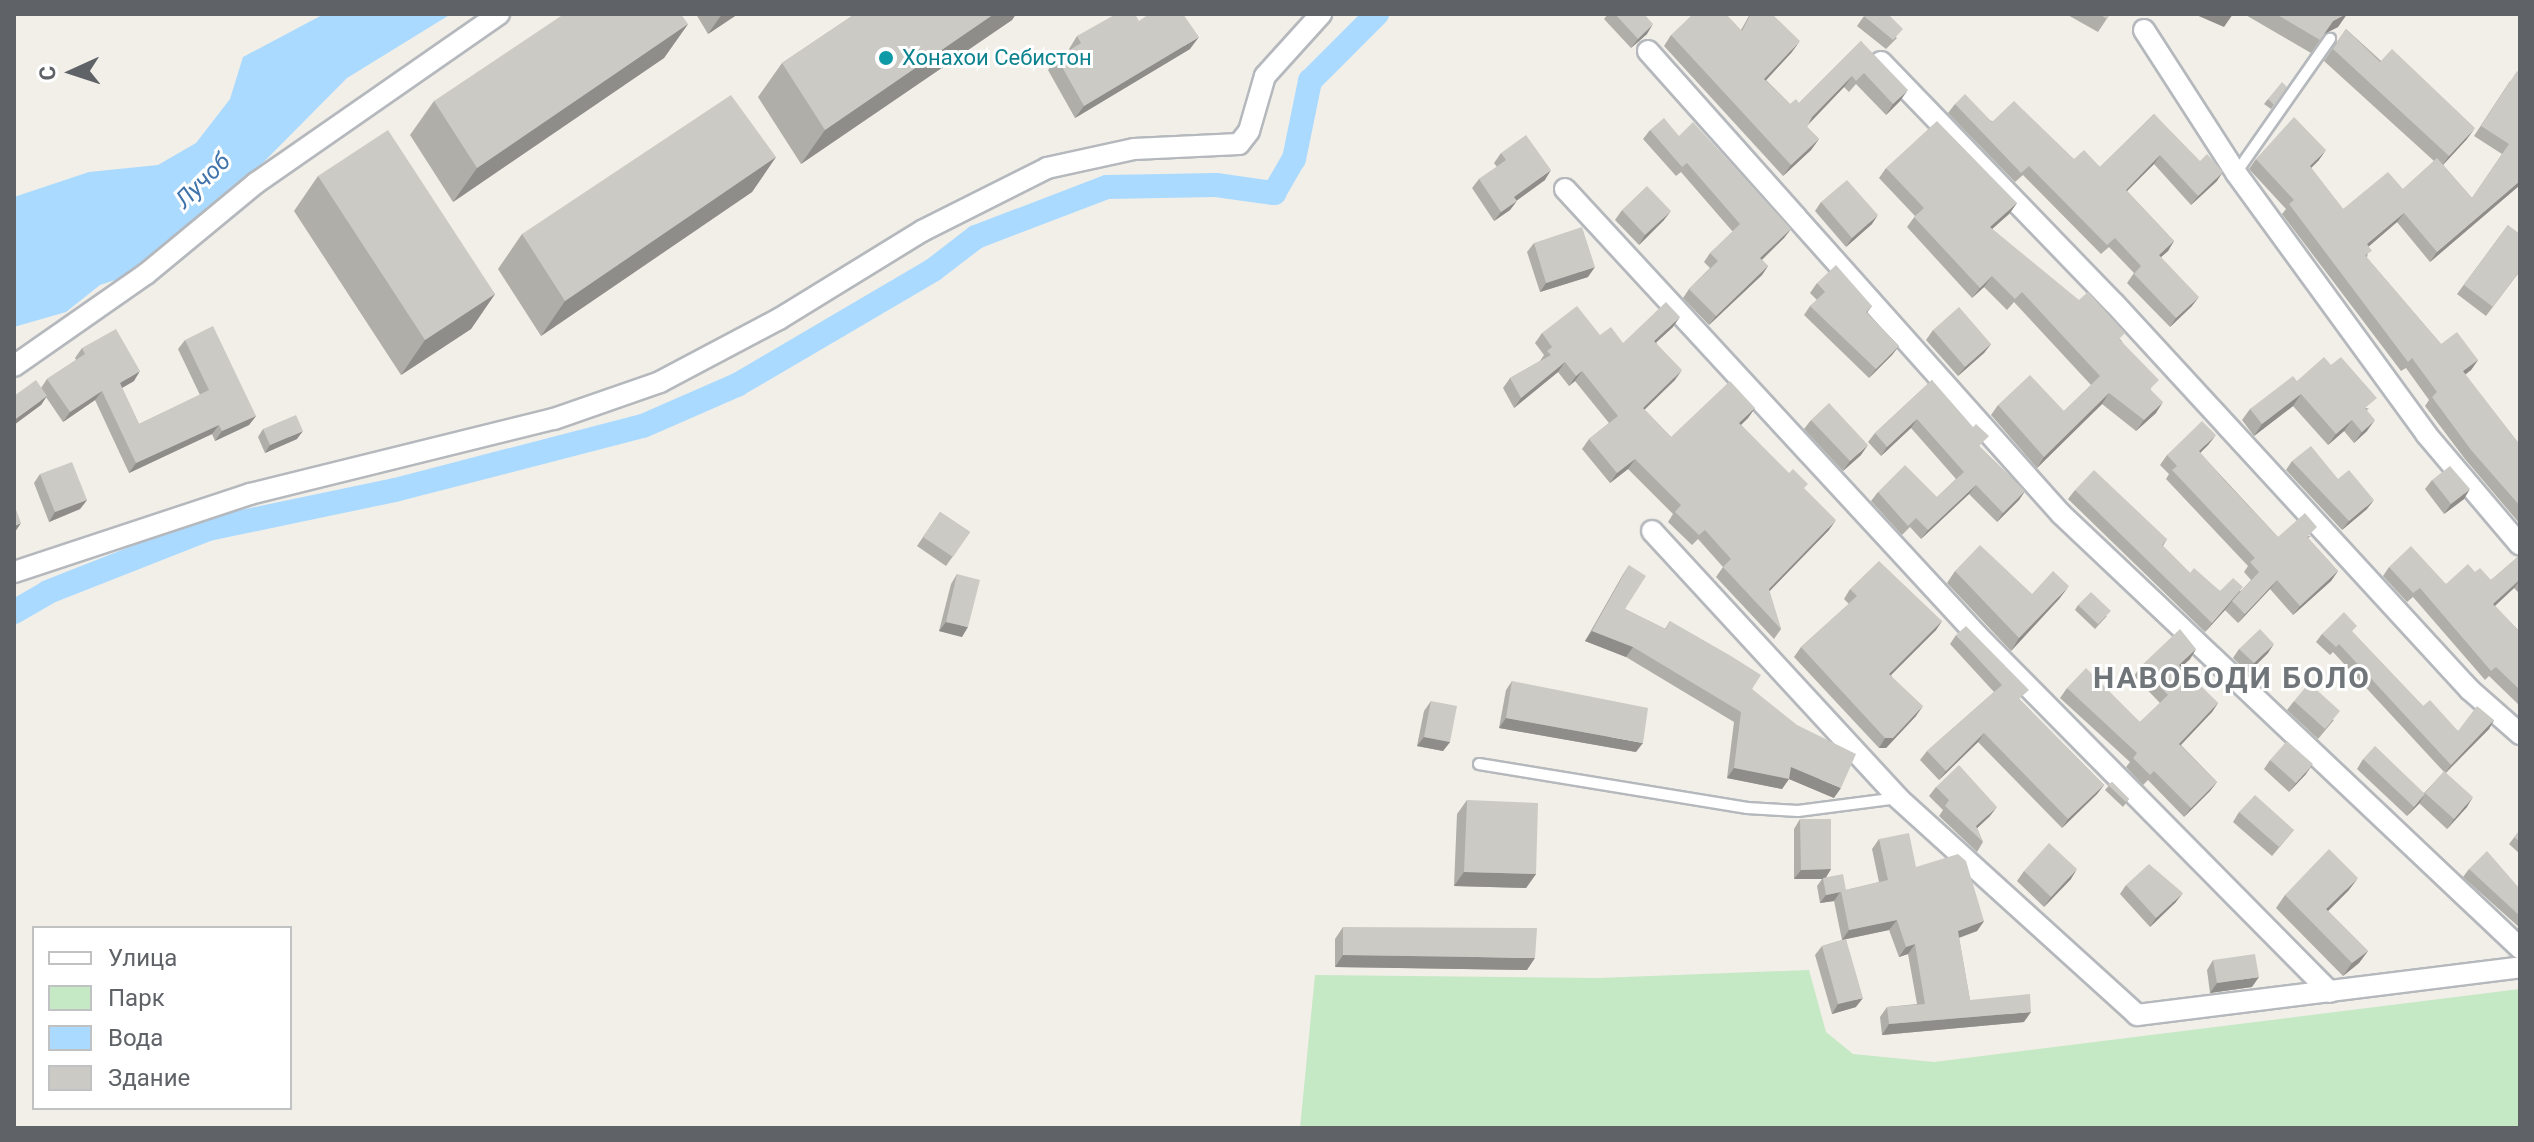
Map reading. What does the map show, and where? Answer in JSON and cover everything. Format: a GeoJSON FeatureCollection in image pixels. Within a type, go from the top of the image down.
{"type":"FeatureCollection","features":[{"type":"Feature","properties":{"kind":"street"},"geometry":{"type":"LineString","coordinates":[[14,366],[146,274],[256,183],[499,14]]}},
{"type":"Feature","properties":{"kind":"street"},"geometry":{"type":"LineString","coordinates":[[14,572],[250,494],[554,419],[660,382],[779,319],[922,231],[1047,168],[1134,149],[1239,144],[1249,131],[1265,76],[1321,14]]}},
{"type":"Feature","properties":{"kind":"street"},"geometry":{"type":"LineString","coordinates":[[2144,30],[2236,173],[2426,434],[2520,545]]}},
{"type":"Feature","properties":{"kind":"street"},"geometry":{"type":"LineString","coordinates":[[1865,46],[2114,303],[2470,690],[2520,734]]}},
{"type":"Feature","properties":{"kind":"street"},"geometry":{"type":"LineString","coordinates":[[1648,51],[2061,514],[2520,948]]}},
{"type":"Feature","properties":{"kind":"street"},"geometry":{"type":"LineString","coordinates":[[1565,189],[1977,635],[2330,992]]}},
{"type":"Feature","properties":{"kind":"street"},"geometry":{"type":"LineString","coordinates":[[1652,531],[1898,798],[2137,1015],[2520,967]]}},
{"type":"Feature","properties":{"kind":"lane"},"geometry":{"type":"LineString","coordinates":[[2236,173],[2330,39]]}},
{"type":"Feature","properties":{"kind":"lane"},"geometry":{"type":"LineString","coordinates":[[1479,764],[1747,808],[1810,810],[1898,798]]}},
{"type":"Feature","properties":{"kind":"green space"},"geometry":{"type":"Polygon","coordinates":[[[1809,970],[1826,1032],[1853,1054],[1934,1062],[2520,989],[2520,1128],[1300,1128],[1315,975],[1599,978],[1809,970]]]}},
{"type":"Feature","properties":{"kind":"water","name":"Лучоб"},"geometry":{"type":"Polygon","coordinates":[[[324,14],[451,14],[347,78],[225,201],[146,270],[100,285],[66,312],[14,327],[14,197],[89,172],[158,165],[196,143],[230,99],[243,57],[324,14]]]}},
{"type":"Feature","properties":{"kind":"building"},"geometry":{"type":"Polygon","coordinates":[[[564,14],[681,14],[688,24],[477,168],[434,101],[564,14]]]}},
{"type":"Feature","properties":{"kind":"building","name":"Хонахои Себистон"},"geometry":{"type":"Polygon","coordinates":[[[855,14],[994,14],[825,130],[782,63],[855,14]]]}},
{"type":"Feature","properties":{"kind":"building"},"geometry":{"type":"Polygon","coordinates":[[[1116,14],[1135,14],[1139,21],[1149,14],[1183,14],[1199,37],[1084,106],[1057,58],[1081,43],[1077,36],[1116,14]]]}},
{"type":"Feature","properties":{"kind":"building"},"geometry":{"type":"Polygon","coordinates":[[[1615,14],[1644,14],[1653,24],[1638,39],[1615,14]]]}},
{"type":"Feature","properties":{"kind":"building"},"geometry":{"type":"Polygon","coordinates":[[[1693,14],[1726,14],[1742,31],[1751,14],[1772,14],[1800,41],[1764,79],[1790,104],[1796,99],[1799,103],[1861,41],[1908,90],[1893,104],[1864,73],[1856,81],[1852,76],[1812,117],[1807,127],[1819,139],[1791,165],[1671,35],[1693,14]]]}},
{"type":"Feature","properties":{"kind":"building"},"geometry":{"type":"Polygon","coordinates":[[[1888,14],[1903,29],[1893,40],[1864,16],[1888,14]]]}},
{"type":"Feature","properties":{"kind":"building"},"geometry":{"type":"Polygon","coordinates":[[[2276,14],[2346,14],[2333,21],[2320,40],[2276,14]]]}},
{"type":"Feature","properties":{"kind":"building"},"geometry":{"type":"Polygon","coordinates":[[[2346,29],[2380,62],[2392,49],[2475,128],[2449,156],[2333,49],[2346,29]]]}},
{"type":"Feature","properties":{"kind":"building"},"geometry":{"type":"Polygon","coordinates":[[[2517,71],[2520,74],[2520,181],[2437,252],[2404,213],[2367,244],[2372,251],[2365,255],[2441,344],[2457,332],[2478,360],[2463,371],[2520,445],[2520,506],[2471,450],[2432,397],[2437,392],[2412,358],[2408,362],[2289,204],[2294,200],[2256,159],[2294,117],[2326,150],[2310,166],[2343,209],[2388,172],[2403,189],[2437,158],[2472,198],[2509,144],[2481,126],[2517,71]]]}},
{"type":"Feature","properties":{"kind":"building"},"geometry":{"type":"Polygon","coordinates":[[[2282,82],[2287,87],[2274,105],[2268,99],[2282,82]]]}},
{"type":"Feature","properties":{"kind":"building"},"geometry":{"type":"Polygon","coordinates":[[[1965,94],[1992,122],[2014,101],[2074,159],[2084,150],[2100,167],[2154,114],[2200,161],[2207,154],[2223,172],[2198,196],[2160,155],[2126,190],[2174,241],[2159,255],[2199,297],[2176,318],[2134,274],[2141,266],[2115,238],[2107,245],[2029,166],[2021,173],[1955,104],[1965,94]]]}},
{"type":"Feature","properties":{"kind":"building"},"geometry":{"type":"Polygon","coordinates":[[[731,95],[776,157],[565,301],[522,234],[731,95]]]}},
{"type":"Feature","properties":{"kind":"building"},"geometry":{"type":"Polygon","coordinates":[[[1664,118],[1679,136],[1693,122],[1791,229],[1760,258],[1768,266],[1716,316],[1689,289],[1718,261],[1710,253],[1740,224],[1687,163],[1682,167],[1650,130],[1664,118]]]}},
{"type":"Feature","properties":{"kind":"building"},"geometry":{"type":"Polygon","coordinates":[[[1937,121],[2017,203],[1990,227],[2079,300],[2088,292],[2125,333],[2119,339],[2159,380],[2150,389],[2163,402],[2144,420],[2109,393],[2044,457],[1998,405],[2030,375],[2064,411],[2100,376],[2022,292],[2015,299],[1992,276],[1980,288],[1914,217],[1924,208],[1886,168],[1937,121]]]}},
{"type":"Feature","properties":{"kind":"building"},"geometry":{"type":"Polygon","coordinates":[[[388,130],[495,294],[425,340],[318,176],[388,130]]]}},
{"type":"Feature","properties":{"kind":"building"},"geometry":{"type":"Polygon","coordinates":[[[1526,135],[1551,170],[1514,197],[1517,201],[1501,212],[1479,179],[1506,160],[1501,153],[1526,135]]]}},
{"type":"Feature","properties":{"kind":"building"},"geometry":{"type":"Polygon","coordinates":[[[1847,180],[1878,215],[1852,238],[1821,202],[1847,180]]]}},
{"type":"Feature","properties":{"kind":"building"},"geometry":{"type":"Polygon","coordinates":[[[1647,186],[1671,211],[1645,235],[1622,210],[1647,186]]]}},
{"type":"Feature","properties":{"kind":"building"},"geometry":{"type":"Polygon","coordinates":[[[2508,225],[2520,234],[2520,270],[2493,307],[2464,285],[2508,225]]]}},
{"type":"Feature","properties":{"kind":"building"},"geometry":{"type":"Polygon","coordinates":[[[1582,227],[1595,267],[1546,283],[1534,243],[1582,227]]]}},
{"type":"Feature","properties":{"kind":"building"},"geometry":{"type":"Polygon","coordinates":[[[1836,265],[1872,306],[1866,312],[1899,346],[1876,369],[1810,306],[1825,292],[1817,283],[1836,265]]]}},
{"type":"Feature","properties":{"kind":"building"},"geometry":{"type":"Polygon","coordinates":[[[1666,302],[1680,317],[1654,341],[1682,370],[1643,408],[1671,437],[1730,381],[1755,408],[1739,423],[1789,473],[1793,469],[1808,484],[1804,488],[1836,520],[1769,589],[1781,629],[1723,567],[1731,559],[1705,530],[1699,535],[1675,512],[1681,505],[1635,459],[1617,473],[1589,439],[1618,416],[1582,371],[1576,376],[1565,362],[1521,398],[1510,378],[1551,355],[1547,351],[1552,347],[1542,333],[1577,306],[1600,335],[1611,327],[1623,343],[1666,302]]]}},
{"type":"Feature","properties":{"kind":"building"},"geometry":{"type":"Polygon","coordinates":[[[1959,307],[1991,344],[1965,367],[1933,330],[1959,307]]]}},
{"type":"Feature","properties":{"kind":"building"},"geometry":{"type":"Polygon","coordinates":[[[213,326],[256,416],[222,431],[219,425],[136,463],[102,391],[70,412],[47,379],[85,354],[82,348],[116,329],[140,371],[120,383],[139,424],[209,390],[185,340],[213,326]]]}},
{"type":"Feature","properties":{"kind":"building"},"geometry":{"type":"Polygon","coordinates":[[[2324,357],[2331,365],[2341,357],[2377,398],[2365,408],[2375,420],[2362,432],[2352,420],[2336,434],[2301,394],[2262,424],[2250,409],[2293,376],[2297,381],[2324,357]]]}},
{"type":"Feature","properties":{"kind":"building"},"geometry":{"type":"Polygon","coordinates":[[[36,380],[47,396],[14,420],[14,396],[36,380]]]}},
{"type":"Feature","properties":{"kind":"building"},"geometry":{"type":"Polygon","coordinates":[[[1932,380],[1973,427],[1976,424],[1989,436],[1979,446],[2025,491],[2003,513],[1976,485],[1928,530],[1916,518],[1908,526],[1878,492],[1905,465],[1937,497],[1964,472],[1917,419],[1887,447],[1875,433],[1932,380]]]}},
{"type":"Feature","properties":{"kind":"building"},"geometry":{"type":"Polygon","coordinates":[[[1829,403],[1868,445],[1850,461],[1811,420],[1829,403]]]}},
{"type":"Feature","properties":{"kind":"building"},"geometry":{"type":"Polygon","coordinates":[[[296,415],[303,431],[270,445],[263,429],[296,415]]]}},
{"type":"Feature","properties":{"kind":"building"},"geometry":{"type":"Polygon","coordinates":[[[2202,421],[2216,435],[2199,451],[2278,537],[2305,513],[2317,527],[2307,537],[2338,571],[2300,606],[2277,580],[2245,614],[2232,601],[2259,572],[2250,562],[2255,558],[2172,470],[2177,466],[2167,455],[2202,421]]]}},
{"type":"Feature","properties":{"kind":"building"},"geometry":{"type":"Polygon","coordinates":[[[2311,446],[2338,479],[2349,470],[2374,500],[2349,521],[2292,461],[2311,446]]]}},
{"type":"Feature","properties":{"kind":"building"},"geometry":{"type":"Polygon","coordinates":[[[72,462],[87,500],[55,512],[40,474],[72,462]]]}},
{"type":"Feature","properties":{"kind":"building"},"geometry":{"type":"Polygon","coordinates":[[[2450,466],[2470,489],[2451,504],[2432,480],[2450,466]]]}},
{"type":"Feature","properties":{"kind":"building"},"geometry":{"type":"Polygon","coordinates":[[[2094,470],[2167,539],[2162,545],[2190,573],[2194,568],[2220,591],[2233,578],[2243,587],[2212,623],[2075,490],[2094,470]]]}},
{"type":"Feature","properties":{"kind":"building"},"geometry":{"type":"Polygon","coordinates":[[[14,504],[21,523],[14,526],[14,504]]]}},
{"type":"Feature","properties":{"kind":"building"},"geometry":{"type":"Polygon","coordinates":[[[940,512],[970,532],[953,557],[923,537],[940,512]]]}},
{"type":"Feature","properties":{"kind":"building"},"geometry":{"type":"Polygon","coordinates":[[[1980,545],[2032,594],[2053,571],[2069,586],[2019,638],[1955,571],[1980,545]]]}},
{"type":"Feature","properties":{"kind":"building"},"geometry":{"type":"Polygon","coordinates":[[[2411,546],[2446,584],[2468,564],[2475,572],[2480,568],[2491,580],[2520,555],[2520,579],[2493,604],[2520,632],[2520,690],[2496,667],[2491,671],[2420,588],[2413,593],[2389,567],[2411,546]]]}},
{"type":"Feature","properties":{"kind":"building"},"geometry":{"type":"Polygon","coordinates":[[[1879,561],[1942,621],[1889,674],[1923,706],[1893,738],[1885,738],[1801,647],[1857,596],[1850,589],[1879,561]]]}},
{"type":"Feature","properties":{"kind":"building"},"geometry":{"type":"Polygon","coordinates":[[[1629,565],[1646,576],[1625,609],[1666,629],[1670,621],[1731,656],[1761,675],[1752,689],[1797,725],[1856,754],[1841,788],[1791,767],[1789,779],[1734,768],[1741,712],[1633,647],[1592,631],[1629,565]]]}},
{"type":"Feature","properties":{"kind":"building"},"geometry":{"type":"Polygon","coordinates":[[[957,574],[980,580],[968,627],[946,622],[957,574]]]}},
{"type":"Feature","properties":{"kind":"building"},"geometry":{"type":"Polygon","coordinates":[[[2091,592],[2111,611],[2098,624],[2078,605],[2091,592]]]}},
{"type":"Feature","properties":{"kind":"building"},"geometry":{"type":"Polygon","coordinates":[[[2344,612],[2357,626],[2352,631],[2423,706],[2430,700],[2458,731],[2477,706],[2494,720],[2451,765],[2339,644],[2336,647],[2322,634],[2344,612]]]}},
{"type":"Feature","properties":{"kind":"building"},"geometry":{"type":"Polygon","coordinates":[[[1966,626],[2029,690],[2019,699],[2104,785],[2068,819],[1984,733],[1946,771],[1927,751],[2002,685],[1956,635],[1966,626]]]}},
{"type":"Feature","properties":{"kind":"building"},"geometry":{"type":"Polygon","coordinates":[[[2180,629],[2196,649],[2179,665],[2218,703],[2179,744],[2217,782],[2191,808],[2154,771],[2150,775],[2133,758],[2137,753],[2067,688],[2086,668],[2140,722],[2168,695],[2141,666],[2180,629]]]}},
{"type":"Feature","properties":{"kind":"building"},"geometry":{"type":"Polygon","coordinates":[[[2260,629],[2274,644],[2254,663],[2239,649],[2260,629]]]}},
{"type":"Feature","properties":{"kind":"building"},"geometry":{"type":"Polygon","coordinates":[[[1512,681],[1648,708],[1643,743],[1506,718],[1512,681]]]}},
{"type":"Feature","properties":{"kind":"building"},"geometry":{"type":"Polygon","coordinates":[[[2309,683],[2340,711],[2325,729],[2294,701],[2309,683]]]}},
{"type":"Feature","properties":{"kind":"building"},"geometry":{"type":"Polygon","coordinates":[[[1431,701],[1457,706],[1450,742],[1424,737],[1431,701]]]}},
{"type":"Feature","properties":{"kind":"building"},"geometry":{"type":"Polygon","coordinates":[[[2287,741],[2313,764],[2296,783],[2270,760],[2287,741]]]}},
{"type":"Feature","properties":{"kind":"building"},"geometry":{"type":"Polygon","coordinates":[[[2375,746],[2425,794],[2414,807],[2363,759],[2375,746]]]}},
{"type":"Feature","properties":{"kind":"building"},"geometry":{"type":"Polygon","coordinates":[[[1959,765],[1997,807],[1976,826],[1983,842],[1945,806],[1949,800],[1936,787],[1959,765]]]}},
{"type":"Feature","properties":{"kind":"building"},"geometry":{"type":"Polygon","coordinates":[[[2444,771],[2473,797],[2454,819],[2425,793],[2444,771]]]}},
{"type":"Feature","properties":{"kind":"building"},"geometry":{"type":"Polygon","coordinates":[[[2112,782],[2129,799],[2126,802],[2108,785],[2112,782]]]}},
{"type":"Feature","properties":{"kind":"building"},"geometry":{"type":"Polygon","coordinates":[[[2255,795],[2294,830],[2279,847],[2239,812],[2255,795]]]}},
{"type":"Feature","properties":{"kind":"building"},"geometry":{"type":"Polygon","coordinates":[[[1467,800],[1538,803],[1536,874],[1464,872],[1467,800]]]}},
{"type":"Feature","properties":{"kind":"building"},"geometry":{"type":"Polygon","coordinates":[[[1800,819],[1831,819],[1831,869],[1801,870],[1800,819]]]}},
{"type":"Feature","properties":{"kind":"building"},"geometry":{"type":"Polygon","coordinates":[[[1909,833],[1916,867],[1958,854],[1966,861],[1984,921],[1958,931],[1970,1000],[2030,994],[2031,1012],[1889,1024],[1887,1007],[1925,1004],[1915,944],[1906,947],[1897,920],[1849,930],[1841,891],[1888,880],[1879,839],[1909,833]]]}},
{"type":"Feature","properties":{"kind":"building"},"geometry":{"type":"Polygon","coordinates":[[[2049,843],[2077,869],[2051,897],[2024,871],[2049,843]]]}},
{"type":"Feature","properties":{"kind":"building"},"geometry":{"type":"Polygon","coordinates":[[[2329,849],[2358,878],[2326,909],[2368,951],[2352,963],[2285,895],[2329,849]]]}},
{"type":"Feature","properties":{"kind":"building"},"geometry":{"type":"Polygon","coordinates":[[[2487,851],[2520,889],[2520,916],[2469,869],[2487,851]]]}},
{"type":"Feature","properties":{"kind":"building"},"geometry":{"type":"Polygon","coordinates":[[[2149,864],[2183,893],[2156,918],[2126,885],[2149,864]]]}},
{"type":"Feature","properties":{"kind":"building"},"geometry":{"type":"Polygon","coordinates":[[[1843,874],[1846,890],[1826,895],[1823,878],[1843,874]]]}},
{"type":"Feature","properties":{"kind":"building"},"geometry":{"type":"Polygon","coordinates":[[[1343,927],[1537,928],[1535,958],[1343,955],[1343,927]]]}},
{"type":"Feature","properties":{"kind":"building"},"geometry":{"type":"Polygon","coordinates":[[[1846,939],[1863,998],[1838,1004],[1822,946],[1846,939]]]}},
{"type":"Feature","properties":{"kind":"building"},"geometry":{"type":"Polygon","coordinates":[[[2255,954],[2259,977],[2217,983],[2213,960],[2255,954]]]}},
{"type":"Feature","properties":{"kind":"waterway"},"geometry":{"type":"LineString","coordinates":[[14,612],[48,592],[208,529],[395,490],[643,426],[737,385],[933,270],[976,237],[1107,187],[1216,185],[1274,193],[1294,159],[1310,81],[1377,14]]}},
{"type":"Feature","properties":{"kind":"place","name":"Хонахои Себистон"},"geometry":{"type":"Point","coordinates":[886,58]}},
{"type":"Feature","properties":{"kind":"district","name":"НАВОБОДИ БОЛО"},"geometry":{"type":"Point","coordinates":[2232,678]}}]}
